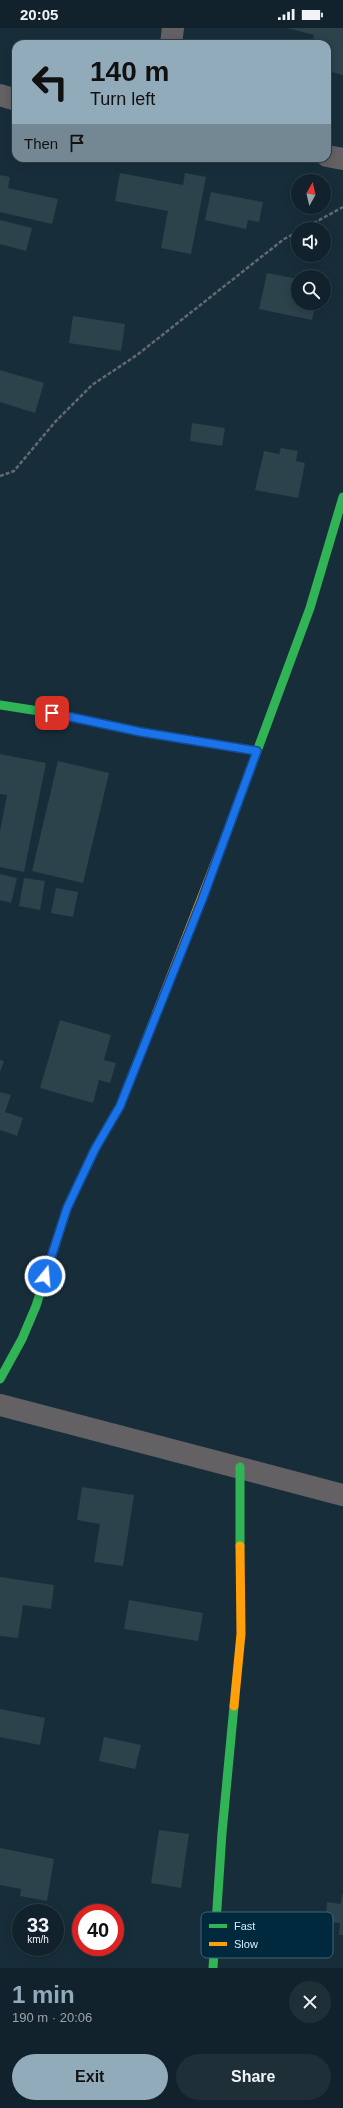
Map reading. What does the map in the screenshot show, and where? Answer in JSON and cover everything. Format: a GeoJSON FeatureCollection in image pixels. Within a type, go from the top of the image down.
{"type":"FeatureCollection","features":[{"type":"Feature","properties":{"kind":"street"},"geometry":{"type":"LineString","coordinates":[[172,40],[173,28]]}},
{"type":"Feature","properties":{"kind":"street"},"geometry":{"type":"LineString","coordinates":[[0,95],[12,99]]}},
{"type":"Feature","properties":{"kind":"street"},"geometry":{"type":"LineString","coordinates":[[331,157],[343,159]]}},
{"type":"Feature","properties":{"kind":"street"},"geometry":{"type":"LineString","coordinates":[[0,1379],[22,1339],[33,1312],[67,1208],[95,1149],[120,1106],[202,900],[310,608],[343,497]]}},
{"type":"Feature","properties":{"kind":"street"},"geometry":{"type":"LineString","coordinates":[[0,705],[52,713],[141,732],[257,751]]}},
{"type":"Feature","properties":{"kind":"street"},"geometry":{"type":"LineString","coordinates":[[0,1405],[343,1495]]}},
{"type":"Feature","properties":{"kind":"street"},"geometry":{"type":"LineString","coordinates":[[217,1912],[222,1833],[241,1634],[240,1467]]}},
{"type":"Feature","properties":{"kind":"street"},"geometry":{"type":"LineString","coordinates":[[213,1968],[214,1958]]}},
{"type":"Feature","properties":{"kind":"path"},"geometry":{"type":"LineString","coordinates":[[316,222],[343,207]]}},
{"type":"Feature","properties":{"kind":"path"},"geometry":{"type":"LineString","coordinates":[[0,476],[14,471],[55,422],[92,385],[137,355],[284,239],[291,236]]}},
{"type":"Feature","properties":{"kind":"building"},"geometry":{"type":"Polygon","coordinates":[[[287,28],[343,28],[343,75],[331,72],[331,40],[313,40],[314,35],[287,28]]]}},
{"type":"Feature","properties":{"kind":"building"},"geometry":{"type":"Polygon","coordinates":[[[120,173],[183,185],[185,173],[206,177],[191,254],[161,248],[168,211],[115,201],[120,173]]]}},
{"type":"Feature","properties":{"kind":"building"},"geometry":{"type":"Polygon","coordinates":[[[0,175],[10,177],[8,188],[58,199],[52,224],[0,212],[0,175]]]}},
{"type":"Feature","properties":{"kind":"building"},"geometry":{"type":"Polygon","coordinates":[[[211,192],[263,202],[259,222],[248,220],[246,229],[205,220],[211,192]]]}},
{"type":"Feature","properties":{"kind":"building"},"geometry":{"type":"Polygon","coordinates":[[[0,220],[32,228],[26,251],[0,244],[0,220]]]}},
{"type":"Feature","properties":{"kind":"building"},"geometry":{"type":"Polygon","coordinates":[[[267,273],[291,278],[291,310],[314,310],[312,320],[259,309],[267,273]]]}},
{"type":"Feature","properties":{"kind":"building"},"geometry":{"type":"Polygon","coordinates":[[[73,316],[125,324],[121,351],[69,343],[73,316]]]}},
{"type":"Feature","properties":{"kind":"building"},"geometry":{"type":"Polygon","coordinates":[[[0,370],[44,383],[35,413],[0,402],[0,370]]]}},
{"type":"Feature","properties":{"kind":"building"},"geometry":{"type":"Polygon","coordinates":[[[192,423],[225,428],[222,446],[190,441],[192,423]]]}},
{"type":"Feature","properties":{"kind":"building"},"geometry":{"type":"Polygon","coordinates":[[[281,448],[298,451],[296,461],[305,463],[298,498],[255,490],[264,451],[279,454],[281,448]]]}},
{"type":"Feature","properties":{"kind":"building"},"geometry":{"type":"Polygon","coordinates":[[[0,754],[46,763],[24,872],[0,867],[0,831],[7,795],[0,794],[0,754]]]}},
{"type":"Feature","properties":{"kind":"building"},"geometry":{"type":"Polygon","coordinates":[[[58,761],[109,773],[83,883],[32,871],[58,761]]]}},
{"type":"Feature","properties":{"kind":"building"},"geometry":{"type":"Polygon","coordinates":[[[0,874],[17,878],[11,903],[0,900],[0,874]]]}},
{"type":"Feature","properties":{"kind":"building"},"geometry":{"type":"Polygon","coordinates":[[[24,878],[45,881],[40,910],[19,906],[24,878]]]}},
{"type":"Feature","properties":{"kind":"building"},"geometry":{"type":"Polygon","coordinates":[[[56,888],[78,892],[73,917],[51,913],[56,888]]]}},
{"type":"Feature","properties":{"kind":"building"},"geometry":{"type":"Polygon","coordinates":[[[60,1020],[111,1035],[104,1060],[116,1063],[110,1083],[99,1080],[93,1103],[40,1088],[60,1020]]]}},
{"type":"Feature","properties":{"kind":"building"},"geometry":{"type":"Polygon","coordinates":[[[0,1060],[4,1061],[0,1072],[0,1060]]]}},
{"type":"Feature","properties":{"kind":"building"},"geometry":{"type":"Polygon","coordinates":[[[0,1092],[11,1095],[5,1112],[23,1118],[17,1136],[0,1130],[0,1092]]]}},
{"type":"Feature","properties":{"kind":"building"},"geometry":{"type":"Polygon","coordinates":[[[82,1487],[134,1495],[123,1566],[94,1562],[100,1524],[77,1520],[82,1487]]]}},
{"type":"Feature","properties":{"kind":"building"},"geometry":{"type":"Polygon","coordinates":[[[0,1577],[54,1585],[51,1609],[23,1605],[18,1638],[0,1636],[0,1577]]]}},
{"type":"Feature","properties":{"kind":"building"},"geometry":{"type":"Polygon","coordinates":[[[129,1600],[203,1613],[198,1641],[124,1629],[129,1600]]]}},
{"type":"Feature","properties":{"kind":"building"},"geometry":{"type":"Polygon","coordinates":[[[0,1709],[45,1718],[40,1745],[0,1737],[0,1709]]]}},
{"type":"Feature","properties":{"kind":"building"},"geometry":{"type":"Polygon","coordinates":[[[104,1737],[141,1745],[135,1769],[99,1761],[104,1737]]]}},
{"type":"Feature","properties":{"kind":"building"},"geometry":{"type":"Polygon","coordinates":[[[159,1830],[189,1834],[181,1888],[151,1883],[159,1830]]]}},
{"type":"Feature","properties":{"kind":"building"},"geometry":{"type":"Polygon","coordinates":[[[0,1848],[54,1859],[47,1901],[20,1896],[21,1889],[0,1885],[0,1848]]]}},
{"type":"Feature","properties":{"kind":"building"},"geometry":{"type":"Polygon","coordinates":[[[343,1894],[343,1935],[339,1935],[340,1923],[333,1922],[333,1912],[326,1912],[327,1902],[341,1904],[343,1894]]]}},
{"type":"Feature","properties":{"kind":"traffic: fast"},"geometry":{"type":"LineString","coordinates":[[223,843],[310,608],[343,497]]}},
{"type":"Feature","properties":{"kind":"traffic: fast"},"geometry":{"type":"LineString","coordinates":[[0,705],[52,713],[141,732],[257,751]]}},
{"type":"Feature","properties":{"kind":"traffic: fast"},"geometry":{"type":"LineString","coordinates":[[0,1379],[22,1339],[36,1306],[67,1208],[95,1149],[120,1106],[157,1012]]}},
{"type":"Feature","properties":{"kind":"traffic: fast"},"geometry":{"type":"LineString","coordinates":[[240,1467],[240,1546]]}},
{"type":"Feature","properties":{"kind":"traffic: fast"},"geometry":{"type":"LineString","coordinates":[[217,1912],[222,1833],[234,1706]]}},
{"type":"Feature","properties":{"kind":"traffic: fast"},"geometry":{"type":"LineString","coordinates":[[213,1968],[214,1958]]}},
{"type":"Feature","properties":{"kind":"traffic: slow"},"geometry":{"type":"LineString","coordinates":[[157,1012],[223,843]]}},
{"type":"Feature","properties":{"kind":"traffic: slow"},"geometry":{"type":"LineString","coordinates":[[234,1706],[241,1634],[240,1546]]}},
{"type":"Feature","properties":{"kind":"route"},"geometry":{"type":"LineString","coordinates":[[45,1276],[67,1208],[81,1176],[120,1106],[202,900],[257,751],[141,732],[52,713]]}}]}
